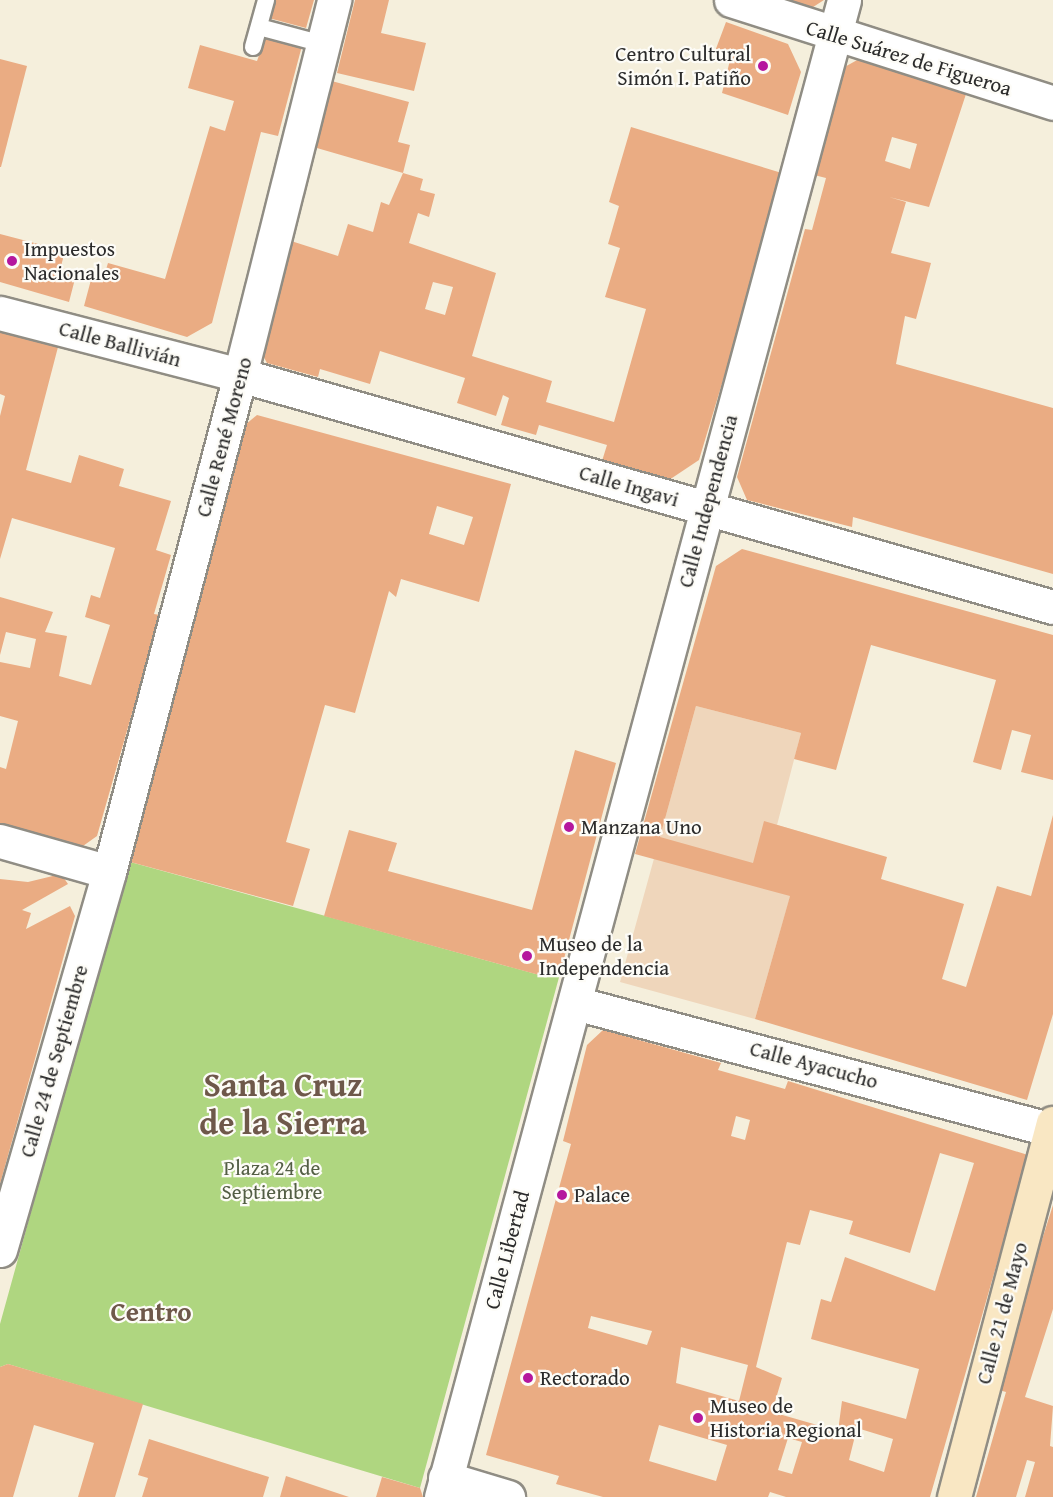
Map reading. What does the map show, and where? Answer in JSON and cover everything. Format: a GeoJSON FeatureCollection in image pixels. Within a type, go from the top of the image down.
{"type":"FeatureCollection","features":[{"type":"Feature","properties":{"kind":"street","name":"Calle René Moreno"},"geometry":{"type":"LineString","coordinates":[[109,872],[240,375],[334,0]]}},
{"type":"Feature","properties":{"kind":"street","name":"Calle Suárez de Figueroa"},"geometry":{"type":"LineString","coordinates":[[731,0],[834,35],[1053,103]]}},
{"type":"Feature","properties":{"kind":"street","name":"Calle Independencia"},"geometry":{"type":"LineString","coordinates":[[574,1002],[844,0]]}},
{"type":"Feature","properties":{"kind":"street","name":"Calle Ballivián"},"geometry":{"type":"LineString","coordinates":[[0,313],[240,375]]}},
{"type":"Feature","properties":{"kind":"street","name":"Calle Ingavi"},"geometry":{"type":"LineString","coordinates":[[240,375],[1053,608]]}},
{"type":"Feature","properties":{"kind":"street"},"geometry":{"type":"LineString","coordinates":[[0,841],[109,872]]}},
{"type":"Feature","properties":{"kind":"street","name":"Calle 24 de Septiembre"},"geometry":{"type":"LineString","coordinates":[[0,1250],[109,872]]}},
{"type":"Feature","properties":{"kind":"street","name":"Calle Ayacucho"},"geometry":{"type":"LineString","coordinates":[[574,1002],[1052,1128]]}},
{"type":"Feature","properties":{"kind":"street","name":"Calle Libertad"},"geometry":{"type":"LineString","coordinates":[[443,1487],[574,1002]]}},
{"type":"Feature","properties":{"kind":"street","name":"Calle 21 de Mayo"},"geometry":{"type":"LineString","coordinates":[[954,1497],[1052,1128]]}},
{"type":"Feature","properties":{"kind":"street"},"geometry":{"type":"LineString","coordinates":[[443,1487],[508,1497]]}},
{"type":"Feature","properties":{"kind":"lane"},"geometry":{"type":"LineString","coordinates":[[253,47],[266,0]]}},
{"type":"Feature","properties":{"kind":"lane"},"geometry":{"type":"LineString","coordinates":[[259,27],[323,44]]}},
{"type":"Feature","properties":{"kind":"shaded area"},"geometry":{"type":"Polygon","coordinates":[[[696,706],[801,733],[777,825],[808,834],[755,1019],[620,982],[696,706]]]}},
{"type":"Feature","properties":{"kind":"green space","name":"Plaza 24 de Septiembre"},"geometry":{"type":"Polygon","coordinates":[[[123,860],[543,976],[561,970],[420,1488],[8,1364],[0,1367],[0,1324],[122,883],[123,860]]]}},
{"type":"Feature","properties":{"kind":"building"},"geometry":{"type":"Polygon","coordinates":[[[271,0],[314,0],[306,28],[265,17],[271,0]]]}},
{"type":"Feature","properties":{"kind":"building"},"geometry":{"type":"Polygon","coordinates":[[[355,0],[389,0],[381,33],[426,43],[414,91],[337,73],[355,0]]]}},
{"type":"Feature","properties":{"kind":"building"},"geometry":{"type":"Polygon","coordinates":[[[779,0],[824,0],[810,9],[779,0]]]}},
{"type":"Feature","properties":{"kind":"building","name":"Centro Cultural Simón I. Patiño"},"geometry":{"type":"Polygon","coordinates":[[[726,22],[788,44],[801,72],[788,115],[722,93],[730,60],[714,54],[726,22]]]}},
{"type":"Feature","properties":{"kind":"building"},"geometry":{"type":"Polygon","coordinates":[[[267,33],[303,42],[278,136],[261,132],[212,323],[187,337],[84,306],[92,276],[103,279],[108,263],[165,279],[210,126],[225,131],[234,101],[188,88],[200,45],[257,61],[267,33]]]}},
{"type":"Feature","properties":{"kind":"building"},"geometry":{"type":"Polygon","coordinates":[[[0,59],[27,66],[1,167],[0,167],[0,59]]]}},
{"type":"Feature","properties":{"kind":"building"},"geometry":{"type":"Polygon","coordinates":[[[859,59],[966,94],[929,207],[889,197],[906,202],[891,253],[931,263],[916,319],[905,316],[896,364],[1053,408],[1053,574],[853,517],[852,527],[747,500],[737,477],[805,229],[812,230],[826,178],[814,175],[841,69],[859,59]],[[892,137],[885,161],[910,169],[917,144],[892,137]]]}},
{"type":"Feature","properties":{"kind":"building"},"geometry":{"type":"Polygon","coordinates":[[[328,80],[409,102],[398,142],[410,145],[403,173],[310,146],[328,80]]]}},
{"type":"Feature","properties":{"kind":"building"},"geometry":{"type":"Polygon","coordinates":[[[631,127],[785,174],[699,460],[669,480],[602,461],[607,445],[539,425],[536,435],[501,425],[509,398],[503,395],[496,416],[457,403],[465,378],[380,351],[370,384],[320,369],[318,377],[267,363],[256,343],[288,240],[338,256],[348,224],[373,232],[381,202],[389,205],[403,173],[423,179],[420,190],[435,194],[429,217],[418,213],[409,243],[496,273],[472,356],[552,381],[546,402],[614,422],[646,309],[605,297],[620,248],[608,244],[619,206],[609,202],[631,127]],[[433,282],[425,309],[445,315],[453,287],[433,282]]]}},
{"type":"Feature","properties":{"kind":"building"},"geometry":{"type":"Polygon","coordinates":[[[0,234],[65,251],[60,270],[76,275],[69,302],[0,282],[0,234]]]}},
{"type":"Feature","properties":{"kind":"building"},"geometry":{"type":"Polygon","coordinates":[[[0,332],[58,347],[26,470],[71,483],[79,455],[124,469],[119,486],[171,501],[156,550],[171,555],[154,614],[160,615],[97,836],[76,851],[0,827],[0,767],[6,769],[18,721],[0,716],[0,662],[30,668],[36,639],[6,632],[0,655],[0,597],[53,612],[45,632],[67,636],[59,676],[91,685],[110,625],[85,617],[91,595],[100,598],[115,548],[12,518],[0,559],[0,416],[5,396],[0,394],[0,332]]]}},
{"type":"Feature","properties":{"kind":"building"},"geometry":{"type":"Polygon","coordinates":[[[257,415],[511,484],[479,602],[401,579],[396,597],[389,591],[355,713],[325,705],[286,842],[310,849],[293,906],[123,860],[245,425],[257,415]],[[437,506],[429,534],[464,545],[473,517],[437,506]]]}},
{"type":"Feature","properties":{"kind":"building"},"geometry":{"type":"Polygon","coordinates":[[[742,549],[1053,635],[1053,780],[1021,772],[1031,735],[1012,730],[1001,770],[973,762],[996,680],[871,645],[836,770],[794,759],[801,733],[696,706],[660,837],[753,863],[764,821],[887,857],[881,879],[964,904],[942,979],[966,987],[997,886],[1031,896],[1053,815],[1053,1014],[1027,1100],[755,1019],[790,896],[635,854],[716,566],[742,549]]]}},
{"type":"Feature","properties":{"kind":"building"},"geometry":{"type":"Polygon","coordinates":[[[575,750],[616,763],[561,970],[543,976],[324,916],[349,830],[397,843],[388,871],[532,910],[575,750]]]}},
{"type":"Feature","properties":{"kind":"building"},"geometry":{"type":"Polygon","coordinates":[[[61,874],[68,884],[22,910],[31,913],[26,929],[70,906],[75,916],[0,1184],[0,879],[28,882],[61,874]]]}},
{"type":"Feature","properties":{"kind":"building"},"geometry":{"type":"Polygon","coordinates":[[[603,1030],[721,1063],[718,1070],[785,1089],[788,1081],[1028,1155],[930,1497],[786,1497],[770,1492],[768,1497],[603,1497],[556,1484],[559,1476],[486,1455],[571,1144],[563,1141],[587,1045],[603,1030]],[[736,1116],[731,1136],[745,1140],[750,1120],[736,1116]],[[940,1153],[910,1253],[849,1234],[853,1221],[810,1210],[800,1245],[787,1242],[756,1367],[782,1378],[772,1412],[838,1431],[842,1401],[906,1419],[919,1369],[811,1339],[821,1299],[831,1302],[845,1257],[935,1291],[974,1163],[940,1153]],[[591,1316],[588,1328],[647,1345],[652,1331],[591,1316]],[[681,1347],[676,1383],[739,1401],[748,1365],[681,1347]],[[659,1425],[649,1461],[716,1481],[727,1445],[659,1425]],[[857,1428],[849,1460],[884,1472],[893,1439],[857,1428]],[[788,1438],[778,1470],[792,1474],[802,1442],[788,1438]]]}},
{"type":"Feature","properties":{"kind":"building"},"geometry":{"type":"Polygon","coordinates":[[[1053,1205],[1053,1309],[1025,1397],[1053,1406],[1050,1446],[1053,1447],[1053,1497],[1025,1497],[1035,1462],[1027,1460],[1016,1497],[976,1497],[1006,1392],[995,1389],[1053,1205]]]}},
{"type":"Feature","properties":{"kind":"building"},"geometry":{"type":"Polygon","coordinates":[[[8,1364],[143,1404],[115,1497],[78,1497],[94,1443],[34,1425],[13,1497],[0,1497],[0,1367],[8,1364]]]}},
{"type":"Feature","properties":{"kind":"building"},"geometry":{"type":"Polygon","coordinates":[[[149,1439],[269,1477],[263,1497],[142,1497],[148,1478],[138,1475],[149,1439]]]}},
{"type":"Feature","properties":{"kind":"building"},"geometry":{"type":"Polygon","coordinates":[[[286,1476],[349,1497],[280,1497],[286,1476]]]}},
{"type":"Feature","properties":{"kind":"building"},"geometry":{"type":"Polygon","coordinates":[[[382,1477],[420,1488],[423,1497],[376,1497],[382,1477]]]}},
{"type":"Feature","properties":{"kind":"place","name":"Centro Cultural Simón I. Patiño"},"geometry":{"type":"Point","coordinates":[763,66]}},
{"type":"Feature","properties":{"kind":"place","name":"Impuestos Nacionales"},"geometry":{"type":"Point","coordinates":[12,261]}},
{"type":"Feature","properties":{"kind":"place","name":"Manzana Uno"},"geometry":{"type":"Point","coordinates":[569,827]}},
{"type":"Feature","properties":{"kind":"place","name":"Museo de la Independencia"},"geometry":{"type":"Point","coordinates":[527,956]}},
{"type":"Feature","properties":{"kind":"place","name":"Palace"},"geometry":{"type":"Point","coordinates":[562,1195]}},
{"type":"Feature","properties":{"kind":"place","name":"Rectorado"},"geometry":{"type":"Point","coordinates":[528,1378]}},
{"type":"Feature","properties":{"kind":"place","name":"Museo de Historia Regional"},"geometry":{"type":"Point","coordinates":[698,1418]}},
{"type":"Feature","properties":{"kind":"district","name":"Santa Cruz de la Sierra"},"geometry":{"type":"Point","coordinates":[283,1104]}},
{"type":"Feature","properties":{"kind":"district","name":"Centro"},"geometry":{"type":"Point","coordinates":[151,1312]}}]}
